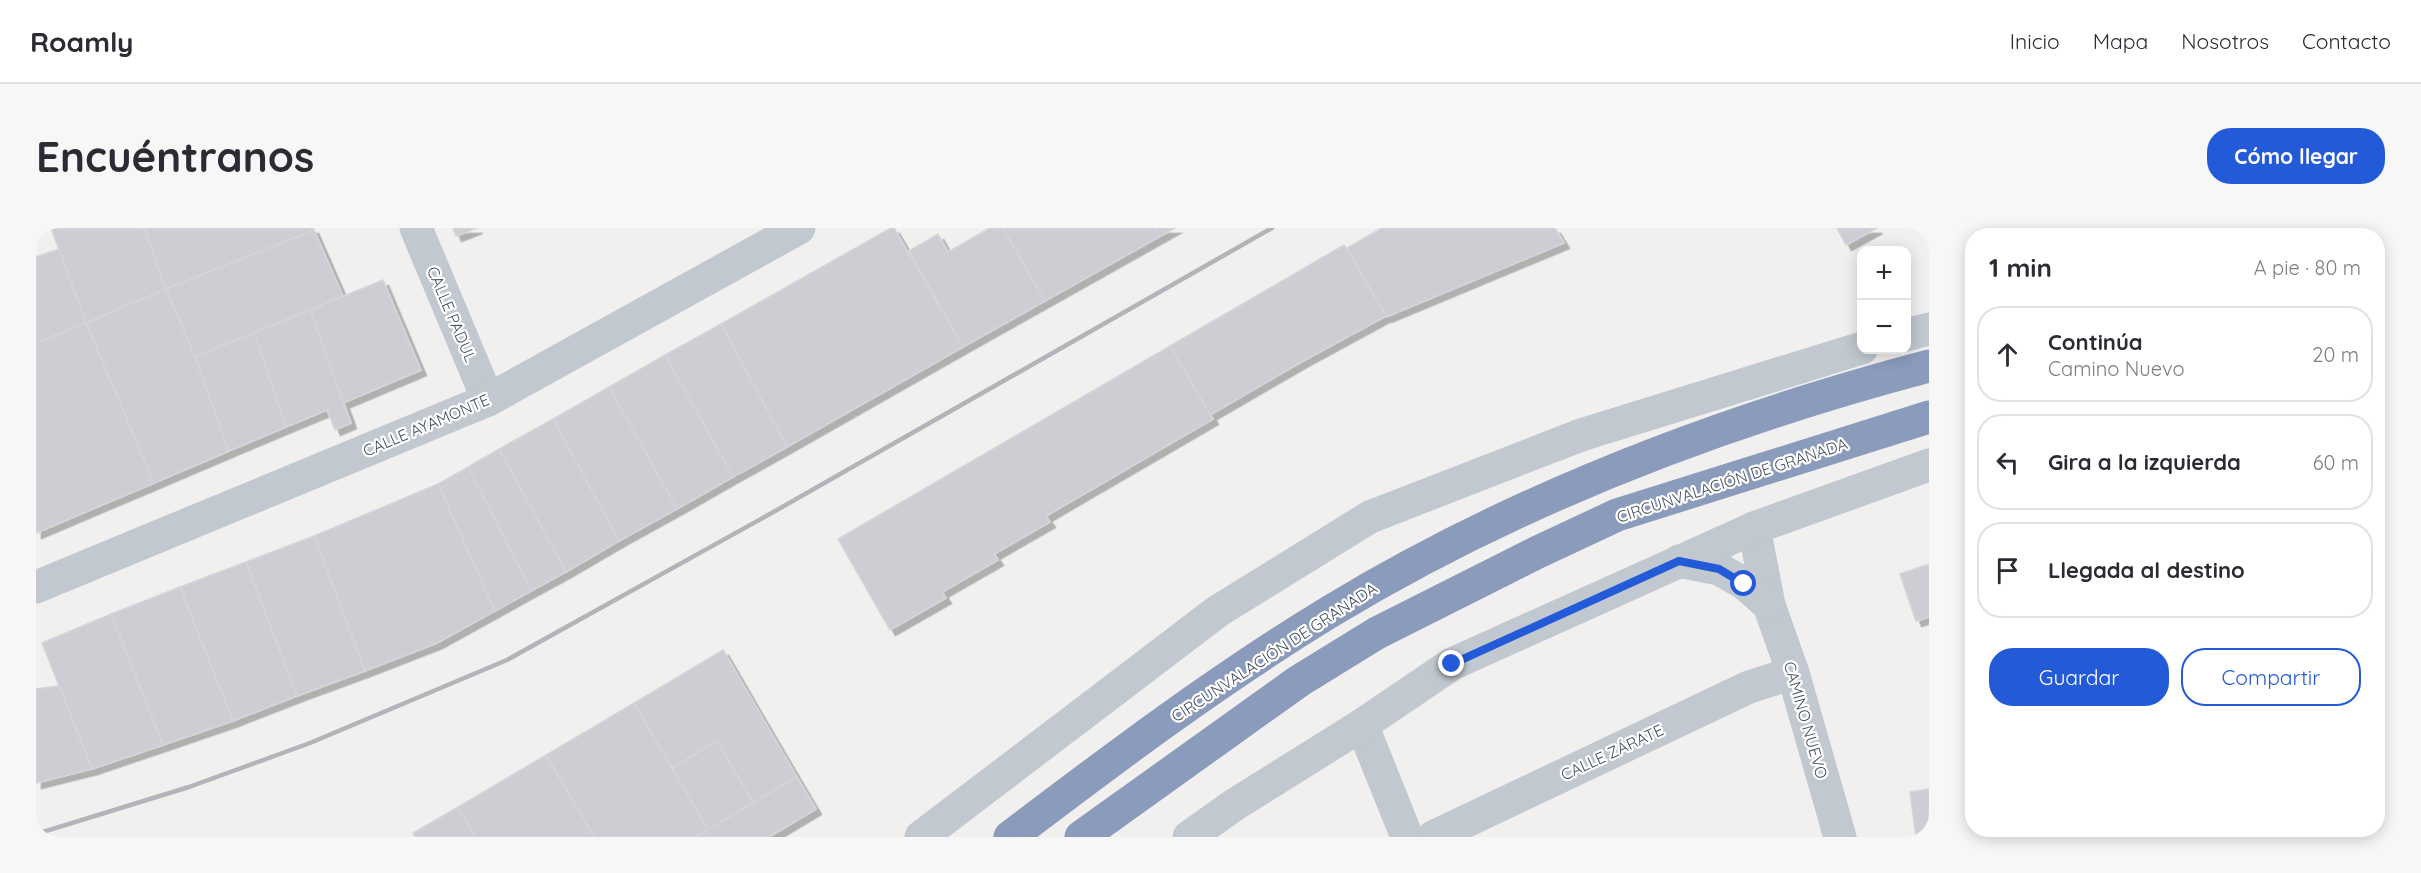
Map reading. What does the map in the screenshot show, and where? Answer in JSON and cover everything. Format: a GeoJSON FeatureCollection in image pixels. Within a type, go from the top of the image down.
{"type":"FeatureCollection","features":[{"type":"Feature","properties":{"kind":"highway","name":"CIRCUNVALACIÓN DE GRANADA"},"geometry":{"type":"LineString","coordinates":[[1010,837],[1203,693],[1331,611],[1455,542],[1600,476],[1747,420],[1929,366]]}},
{"type":"Feature","properties":{"kind":"highway","name":"CIRCUNVALACIÓN DE GRANADA"},"geometry":{"type":"LineString","coordinates":[[1081,837],[1299,681],[1377,633],[1518,562],[1617,515],[1929,417]]}},
{"type":"Feature","properties":{"kind":"street","name":"CALLE PADUL"},"geometry":{"type":"LineString","coordinates":[[416,228],[488,400]]}},
{"type":"Feature","properties":{"kind":"street","name":"CALLE AYAMONTE"},"geometry":{"type":"LineString","coordinates":[[36,587],[488,400],[800,228]]}},
{"type":"Feature","properties":{"kind":"street"},"geometry":{"type":"LineString","coordinates":[[1911,333],[1929,328]]}},
{"type":"Feature","properties":{"kind":"street"},"geometry":{"type":"LineString","coordinates":[[921,837],[1218,611],[1371,517],[1581,435],[1857,350]]}},
{"type":"Feature","properties":{"kind":"street"},"geometry":{"type":"LineString","coordinates":[[1189,837],[1234,804],[1362,725],[1452,664],[1754,528],[1929,465]]}},
{"type":"Feature","properties":{"kind":"street","name":"CAMINO NUEVO"},"geometry":{"type":"LineString","coordinates":[[1754,528],[1769,605],[1793,673],[1840,837]]}},
{"type":"Feature","properties":{"kind":"street"},"geometry":{"type":"LineString","coordinates":[[1679,561],[1719,569],[1744,584],[1769,605]]}},
{"type":"Feature","properties":{"kind":"street","name":"CALLE ZÁRATE"},"geometry":{"type":"LineString","coordinates":[[1433,837],[1749,687],[1793,673]]}},
{"type":"Feature","properties":{"kind":"street"},"geometry":{"type":"LineString","coordinates":[[1362,725],[1407,837]]}},
{"type":"Feature","properties":{"kind":"building"},"geometry":{"type":"Polygon","coordinates":[[[51,228],[144,228],[166,289],[86,323],[51,228]]]}},
{"type":"Feature","properties":{"kind":"building"},"geometry":{"type":"Polygon","coordinates":[[[144,228],[313,228],[314,230],[166,289],[144,228]]]}},
{"type":"Feature","properties":{"kind":"building"},"geometry":{"type":"Polygon","coordinates":[[[453,228],[477,228],[456,236],[453,228]]]}},
{"type":"Feature","properties":{"kind":"building"},"geometry":{"type":"Polygon","coordinates":[[[894,228],[963,347],[787,447],[721,324],[894,228]]]}},
{"type":"Feature","properties":{"kind":"building"},"geometry":{"type":"Polygon","coordinates":[[[990,228],[1003,228],[1045,301],[963,347],[909,251],[938,234],[948,252],[990,228]]]}},
{"type":"Feature","properties":{"kind":"building"},"geometry":{"type":"Polygon","coordinates":[[[1003,228],[1155,228],[1159,237],[1045,301],[1003,228]]]}},
{"type":"Feature","properties":{"kind":"building"},"geometry":{"type":"Polygon","coordinates":[[[1155,228],[1175,228],[1159,237],[1155,228]]]}},
{"type":"Feature","properties":{"kind":"building"},"geometry":{"type":"Polygon","coordinates":[[[1382,228],[1555,228],[1564,243],[1386,317],[1347,248],[1382,228]]]}},
{"type":"Feature","properties":{"kind":"building"},"geometry":{"type":"Polygon","coordinates":[[[1837,228],[1877,228],[1846,245],[1837,228]]]}},
{"type":"Feature","properties":{"kind":"building"},"geometry":{"type":"Polygon","coordinates":[[[314,230],[343,296],[195,357],[166,289],[314,230]]]}},
{"type":"Feature","properties":{"kind":"building"},"geometry":{"type":"Polygon","coordinates":[[[1344,245],[1386,316],[1210,415],[1170,346],[1344,245]]]}},
{"type":"Feature","properties":{"kind":"building"},"geometry":{"type":"Polygon","coordinates":[[[59,249],[86,323],[36,343],[36,257],[59,249]]]}},
{"type":"Feature","properties":{"kind":"building"},"geometry":{"type":"Polygon","coordinates":[[[383,280],[421,370],[343,403],[310,310],[383,280]]]}},
{"type":"Feature","properties":{"kind":"building"},"geometry":{"type":"Polygon","coordinates":[[[166,289],[195,357],[229,451],[154,483],[86,323],[166,289]]]}},
{"type":"Feature","properties":{"kind":"building"},"geometry":{"type":"Polygon","coordinates":[[[310,310],[351,423],[335,430],[327,410],[286,427],[254,333],[310,310]]]}},
{"type":"Feature","properties":{"kind":"building"},"geometry":{"type":"Polygon","coordinates":[[[86,323],[154,483],[36,533],[36,343],[86,323]]]}},
{"type":"Feature","properties":{"kind":"building"},"geometry":{"type":"Polygon","coordinates":[[[721,324],[787,447],[733,477],[665,355],[721,324]]]}},
{"type":"Feature","properties":{"kind":"building"},"geometry":{"type":"Polygon","coordinates":[[[254,333],[286,427],[229,451],[195,357],[254,333]]]}},
{"type":"Feature","properties":{"kind":"building"},"geometry":{"type":"Polygon","coordinates":[[[1170,346],[1213,419],[1046,516],[1050,522],[994,554],[998,560],[942,592],[946,598],[890,630],[838,539],[1170,346]]]}},
{"type":"Feature","properties":{"kind":"building"},"geometry":{"type":"Polygon","coordinates":[[[665,355],[733,477],[677,509],[609,387],[665,355]]]}},
{"type":"Feature","properties":{"kind":"building"},"geometry":{"type":"Polygon","coordinates":[[[609,387],[677,509],[619,541],[553,419],[609,387]]]}},
{"type":"Feature","properties":{"kind":"building"},"geometry":{"type":"Polygon","coordinates":[[[553,419],[619,541],[566,572],[499,449],[553,419]]]}},
{"type":"Feature","properties":{"kind":"building"},"geometry":{"type":"Polygon","coordinates":[[[499,449],[566,572],[531,591],[468,467],[499,449]]]}},
{"type":"Feature","properties":{"kind":"building"},"geometry":{"type":"Polygon","coordinates":[[[468,467],[531,591],[495,611],[438,484],[468,467]]]}},
{"type":"Feature","properties":{"kind":"building"},"geometry":{"type":"Polygon","coordinates":[[[438,484],[495,611],[437,643],[365,671],[314,536],[438,484]]]}},
{"type":"Feature","properties":{"kind":"building"},"geometry":{"type":"Polygon","coordinates":[[[314,536],[365,671],[297,696],[246,562],[314,536]]]}},
{"type":"Feature","properties":{"kind":"building"},"geometry":{"type":"Polygon","coordinates":[[[246,562],[297,696],[233,721],[180,587],[246,562]]]}},
{"type":"Feature","properties":{"kind":"building"},"geometry":{"type":"Polygon","coordinates":[[[1929,564],[1929,617],[1916,621],[1900,574],[1929,564]]]}},
{"type":"Feature","properties":{"kind":"building"},"geometry":{"type":"Polygon","coordinates":[[[180,587],[233,721],[163,745],[111,614],[180,587]]]}},
{"type":"Feature","properties":{"kind":"building"},"geometry":{"type":"Polygon","coordinates":[[[111,614],[163,745],[92,769],[42,643],[111,614]]]}},
{"type":"Feature","properties":{"kind":"building"},"geometry":{"type":"Polygon","coordinates":[[[723,650],[797,777],[753,803],[717,741],[672,768],[634,703],[723,650]]]}},
{"type":"Feature","properties":{"kind":"building"},"geometry":{"type":"Polygon","coordinates":[[[59,686],[92,769],[36,783],[36,689],[59,686]]]}},
{"type":"Feature","properties":{"kind":"building"},"geometry":{"type":"Polygon","coordinates":[[[634,703],[708,830],[696,837],[594,837],[546,755],[634,703]]]}},
{"type":"Feature","properties":{"kind":"building"},"geometry":{"type":"Polygon","coordinates":[[[717,741],[753,803],[708,830],[672,768],[717,741]]]}},
{"type":"Feature","properties":{"kind":"building"},"geometry":{"type":"Polygon","coordinates":[[[546,755],[594,837],[475,837],[458,807],[546,755]]]}},
{"type":"Feature","properties":{"kind":"building"},"geometry":{"type":"Polygon","coordinates":[[[797,777],[816,809],[769,837],[696,837],[797,777]]]}},
{"type":"Feature","properties":{"kind":"building"},"geometry":{"type":"Polygon","coordinates":[[[1929,789],[1929,837],[1916,837],[1910,792],[1929,789]]]}},
{"type":"Feature","properties":{"kind":"building"},"geometry":{"type":"Polygon","coordinates":[[[458,807],[475,837],[415,837],[413,833],[458,807]]]}},
{"type":"Feature","properties":{"kind":"railway"},"geometry":{"type":"LineString","coordinates":[[36,834],[189,787],[310,743],[507,660],[777,510],[1272,228]]}},
{"type":"Feature","properties":{"kind":"route"},"geometry":{"type":"LineString","coordinates":[[1452,664],[1679,561],[1719,569],[1744,584]]}}]}
